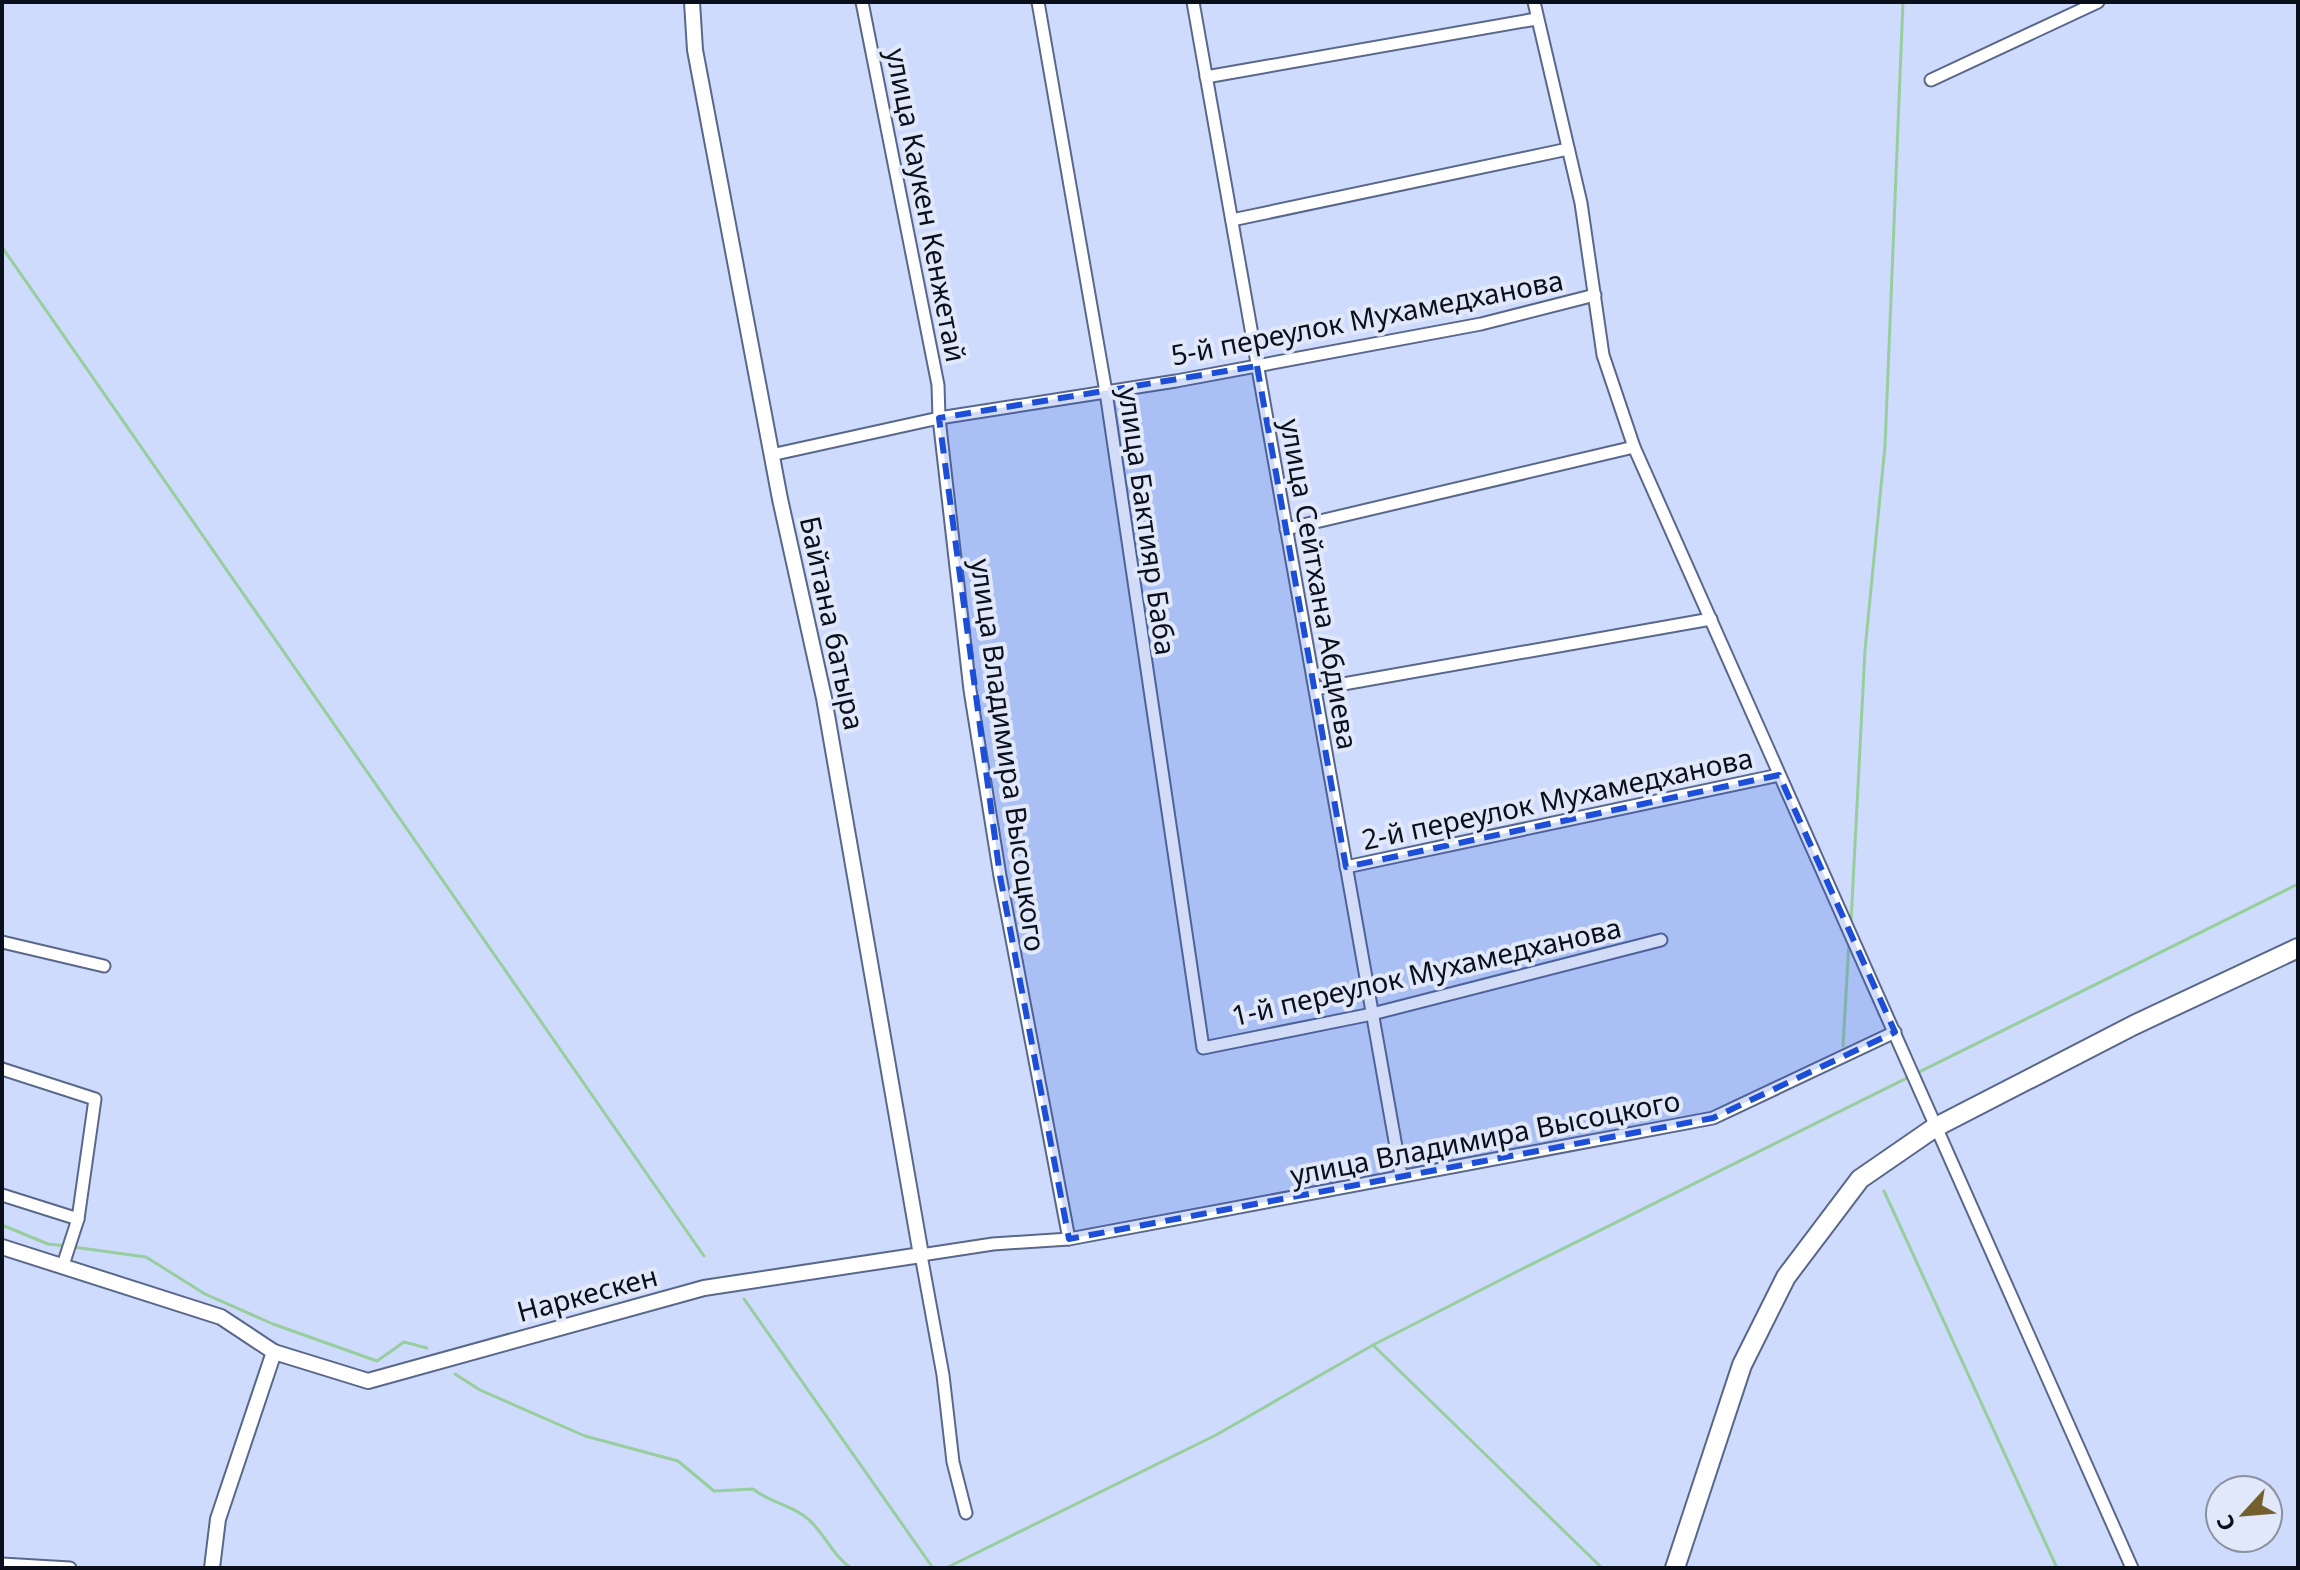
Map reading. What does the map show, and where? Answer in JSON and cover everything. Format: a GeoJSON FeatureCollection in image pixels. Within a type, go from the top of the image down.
{"type":"FeatureCollection","features":[{"type":"Feature","properties":{"kind":"main road"},"geometry":{"type":"LineString","coordinates":[[1675,1568],[1742,1365],[1786,1277],[1860,1179],[1934,1128],[2134,1025],[2298,948]]}},
{"type":"Feature","properties":{"kind":"street","name":"Байтана батыра"},"geometry":{"type":"LineString","coordinates":[[692,2],[695,50],[771,455],[826,712],[921,1255]]}},
{"type":"Feature","properties":{"kind":"street","name":"улица Каукен Кенжетай"},"geometry":{"type":"LineString","coordinates":[[862,2],[938,385],[939,418]]}},
{"type":"Feature","properties":{"kind":"street","name":"улица Бактияр Баба"},"geometry":{"type":"LineString","coordinates":[[1038,2],[1106,392],[1154,735],[1203,1048]]}},
{"type":"Feature","properties":{"kind":"street","name":"улица Сейтхана Абдиева"},"geometry":{"type":"LineString","coordinates":[[1193,2],[1401,1175]]}},
{"type":"Feature","properties":{"kind":"street"},"geometry":{"type":"LineString","coordinates":[[1534,2],[1581,203],[1603,355],[1634,447],[1835,906],[1923,1094],[1934,1128],[1968,1193],[2132,1568]]}},
{"type":"Feature","properties":{"kind":"street"},"geometry":{"type":"LineString","coordinates":[[1931,80],[2098,2]]}},
{"type":"Feature","properties":{"kind":"street"},"geometry":{"type":"LineString","coordinates":[[1206,77],[1536,19]]}},
{"type":"Feature","properties":{"kind":"street"},"geometry":{"type":"LineString","coordinates":[[1232,220],[1568,149]]}},
{"type":"Feature","properties":{"kind":"street","name":"5-й переулок Мухамедханова"},"geometry":{"type":"LineString","coordinates":[[771,455],[939,418],[1257,366],[1481,324],[1595,295]]}},
{"type":"Feature","properties":{"kind":"street","name":"улица Владимира Высоцкого"},"geometry":{"type":"LineString","coordinates":[[939,418],[970,690],[1002,888],[1069,1239]]}},
{"type":"Feature","properties":{"kind":"street"},"geometry":{"type":"LineString","coordinates":[[1286,529],[1634,447]]}},
{"type":"Feature","properties":{"kind":"street"},"geometry":{"type":"LineString","coordinates":[[1315,689],[1711,619]]}},
{"type":"Feature","properties":{"kind":"street","name":"2-й переулок Мухамедханова"},"geometry":{"type":"LineString","coordinates":[[1346,867],[1779,775]]}},
{"type":"Feature","properties":{"kind":"street","name":"1-й переулок Мухамедханова"},"geometry":{"type":"LineString","coordinates":[[1203,1048],[1372,1014],[1661,940]]}},
{"type":"Feature","properties":{"kind":"street"},"geometry":{"type":"LineString","coordinates":[[2,942],[104,966]]}},
{"type":"Feature","properties":{"kind":"street","name":"улица Владимира Высоцкого"},"geometry":{"type":"LineString","coordinates":[[921,1255],[993,1244],[1069,1239],[1713,1118],[1895,1032]]}},
{"type":"Feature","properties":{"kind":"street"},"geometry":{"type":"LineString","coordinates":[[2,1069],[95,1099],[76,1224],[63,1265]]}},
{"type":"Feature","properties":{"kind":"street"},"geometry":{"type":"LineString","coordinates":[[2,1195],[76,1224]]}},
{"type":"Feature","properties":{"kind":"street","name":"Наркескен"},"geometry":{"type":"LineString","coordinates":[[2,1247],[221,1317],[274,1352],[368,1381],[704,1288],[921,1255]]}},
{"type":"Feature","properties":{"kind":"street"},"geometry":{"type":"LineString","coordinates":[[921,1255],[943,1375],[953,1462],[966,1513]]}},
{"type":"Feature","properties":{"kind":"street"},"geometry":{"type":"LineString","coordinates":[[212,1568],[218,1519],[274,1352]]}},
{"type":"Feature","properties":{"kind":"street"},"geometry":{"type":"LineString","coordinates":[[2,1564],[70,1568]]}},
{"type":"Feature","properties":{"kind":"highlighted area"},"geometry":{"type":"Polygon","coordinates":[[[1257,366],[1346,867],[1779,775],[1895,1032],[1713,1118],[1069,1239],[1000,876],[939,418],[1257,366]]]}},
{"type":"Feature","properties":{"kind":"waterway"},"geometry":{"type":"LineString","coordinates":[[1851,922],[1865,650],[1885,446],[1903,2]]}},
{"type":"Feature","properties":{"kind":"waterway"},"geometry":{"type":"LineString","coordinates":[[2,247],[704,1256]]}},
{"type":"Feature","properties":{"kind":"waterway"},"geometry":{"type":"LineString","coordinates":[[946,1568],[1216,1435],[1373,1345],[1522,1269],[2298,884]]}},
{"type":"Feature","properties":{"kind":"waterway"},"geometry":{"type":"LineString","coordinates":[[1843,1046],[1849,942]]}},
{"type":"Feature","properties":{"kind":"waterway"},"geometry":{"type":"LineString","coordinates":[[1884,1191],[2057,1568]]}},
{"type":"Feature","properties":{"kind":"waterway"},"geometry":{"type":"LineString","coordinates":[[2,1225],[48,1244],[66,1246]]}},
{"type":"Feature","properties":{"kind":"waterway"},"geometry":{"type":"LineString","coordinates":[[73,1247],[146,1257],[205,1294],[273,1324],[377,1361],[404,1342],[427,1348]]}},
{"type":"Feature","properties":{"kind":"waterway"},"geometry":{"type":"LineString","coordinates":[[744,1299],[933,1568]]}},
{"type":"Feature","properties":{"kind":"waterway"},"geometry":{"type":"LineString","coordinates":[[1373,1345],[1602,1568]]}},
{"type":"Feature","properties":{"kind":"waterway"},"geometry":{"type":"LineString","coordinates":[[455,1374],[480,1390],[585,1436],[678,1461],[714,1491],[753,1489],[803,1515],[851,1568]]}}]}
